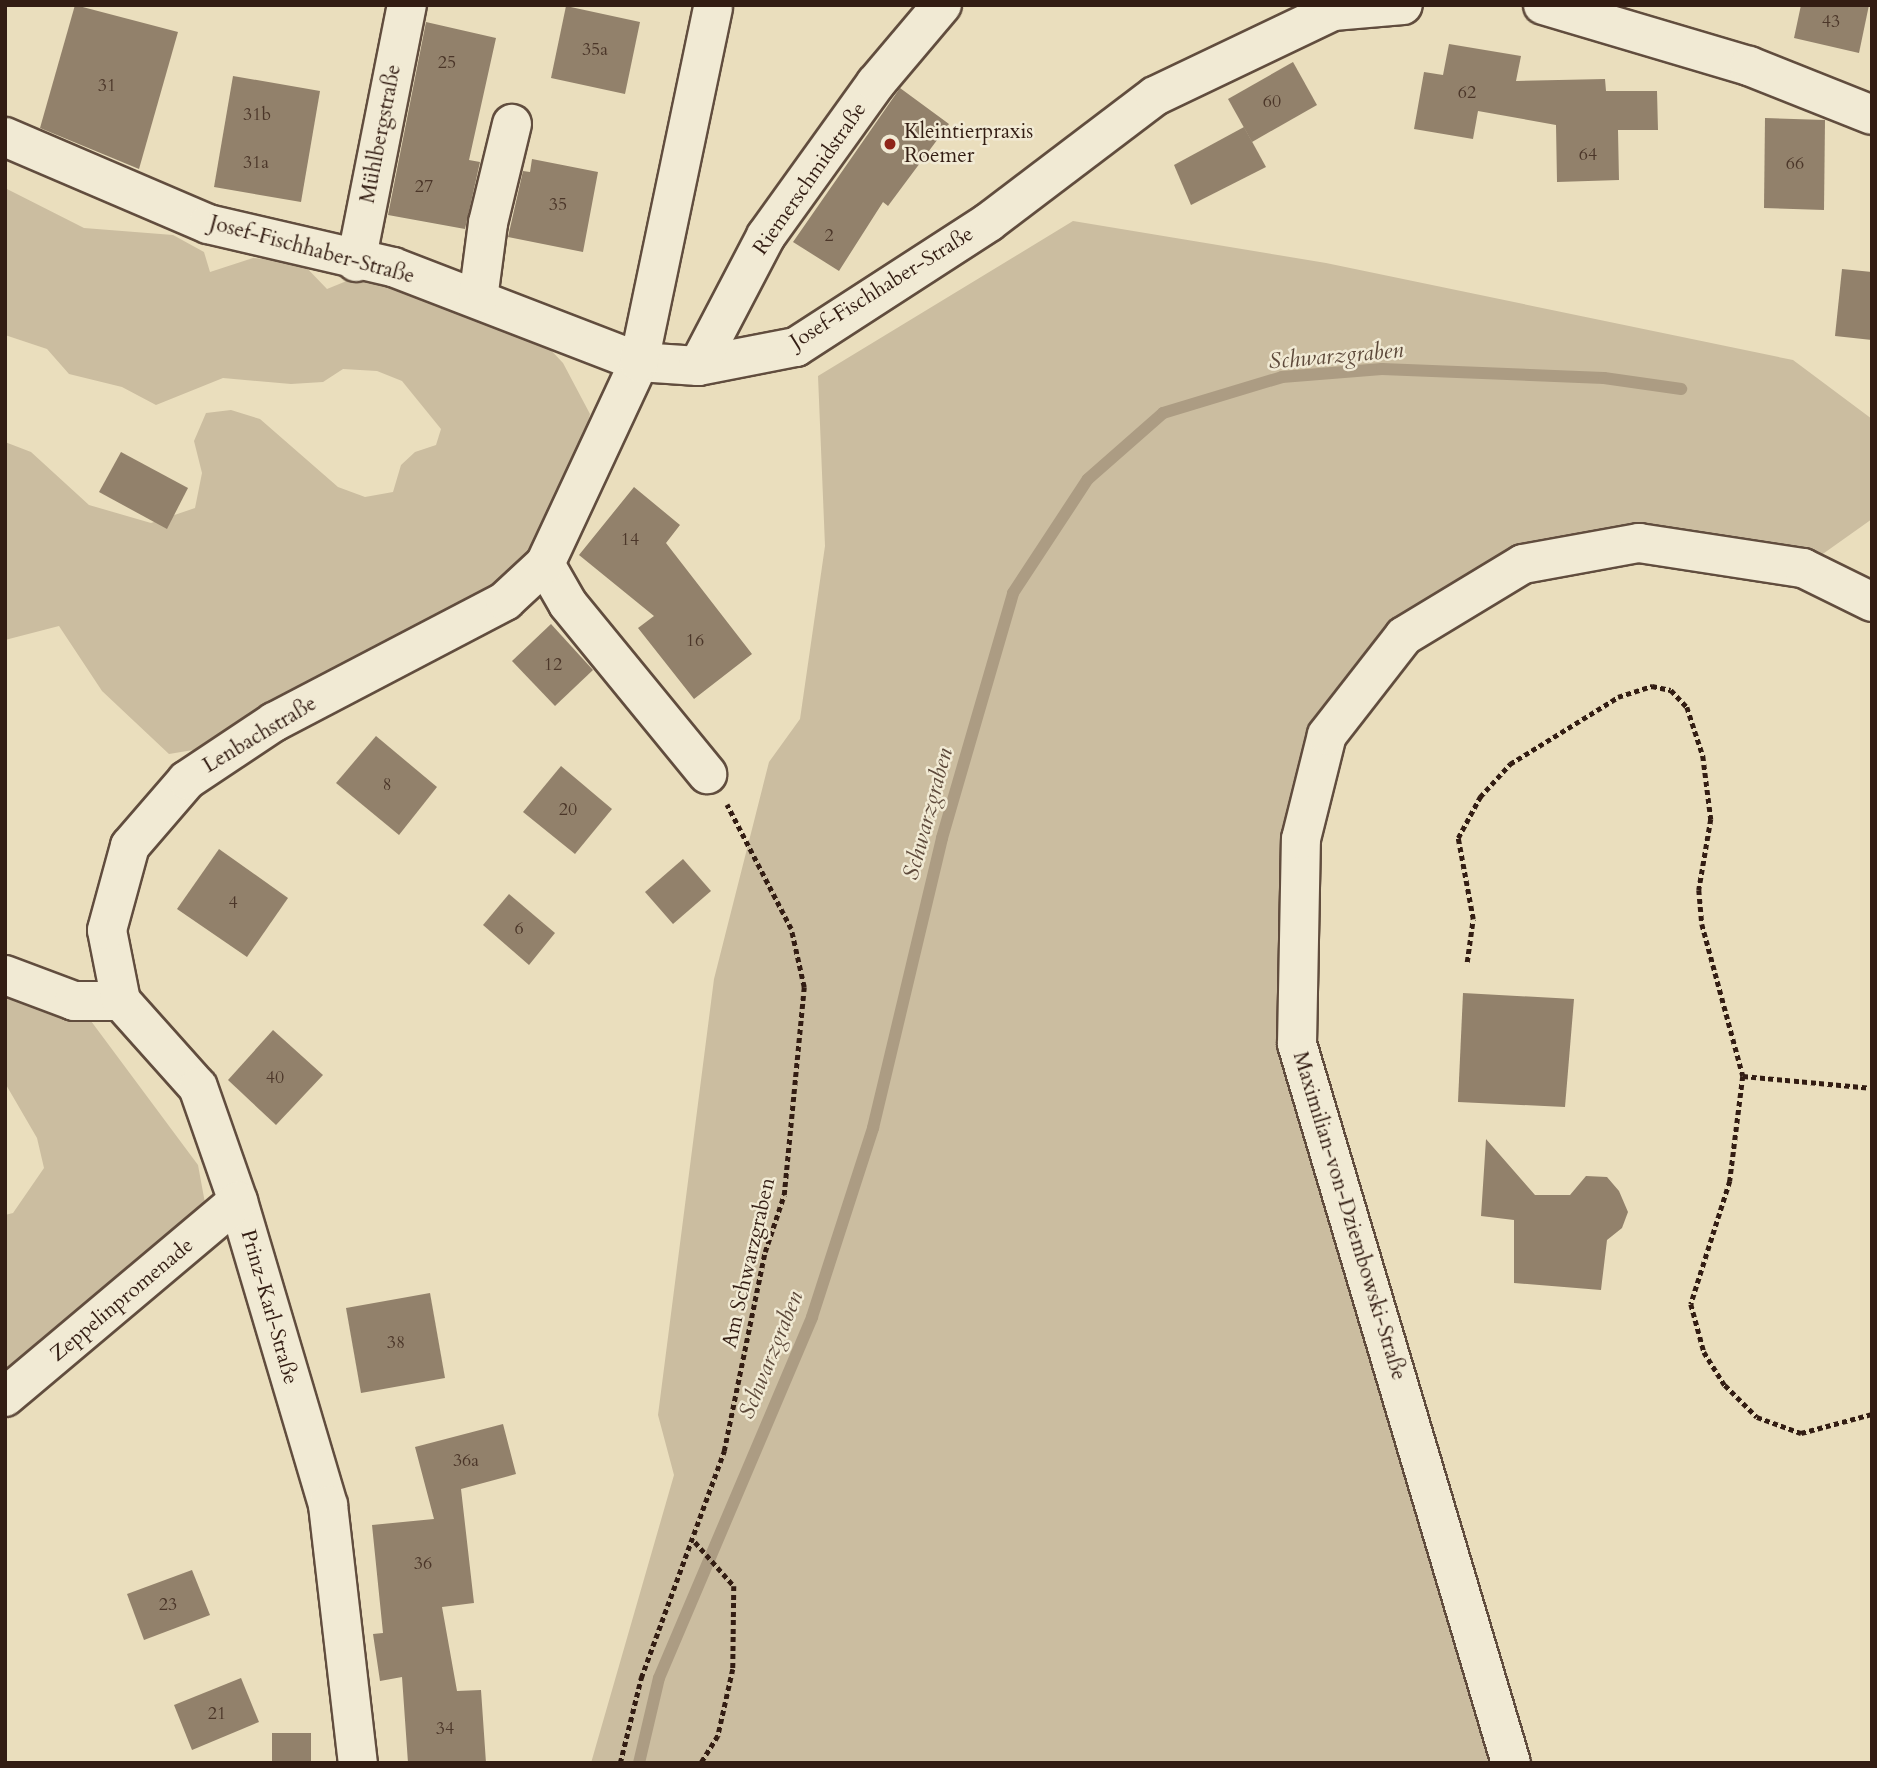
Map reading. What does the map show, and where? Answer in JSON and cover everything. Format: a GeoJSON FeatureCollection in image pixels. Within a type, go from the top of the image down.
{"type":"FeatureCollection","features":[{"type":"Feature","properties":{"kind":"street","name":"Mühlbergstraße"},"geometry":{"type":"LineString","coordinates":[[356,262],[407,5]]}},
{"type":"Feature","properties":{"kind":"street","name":"Riemerschmidstraße"},"geometry":{"type":"LineString","coordinates":[[698,366],[766,236],[876,83],[942,5]]}},
{"type":"Feature","properties":{"kind":"street","name":"Josef-Fischhaber-Straße"},"geometry":{"type":"LineString","coordinates":[[5,137],[208,224],[356,262],[393,267],[639,362],[698,366],[796,346],[989,222],[1155,96],[1333,11],[1403,5]]}},
{"type":"Feature","properties":{"kind":"street"},"geometry":{"type":"LineString","coordinates":[[1543,5],[1749,66],[1872,115]]}},
{"type":"Feature","properties":{"kind":"street","name":"Lenbachstraße"},"geometry":{"type":"LineString","coordinates":[[121,1001],[107,930],[130,846],[187,780],[274,722],[505,601],[545,564],[639,362],[713,8]]}},
{"type":"Feature","properties":{"kind":"street"},"geometry":{"type":"LineString","coordinates":[[478,299],[488,223],[512,124]]}},
{"type":"Feature","properties":{"kind":"street","name":"Maximilian-von-Dziembowski-Straße"},"geometry":{"type":"LineString","coordinates":[[1511,1763],[1297,1044],[1301,839],[1327,735],[1404,636],[1523,564],[1639,543],[1803,568],[1872,602]]}},
{"type":"Feature","properties":{"kind":"street"},"geometry":{"type":"LineString","coordinates":[[545,564],[568,604],[707,774]]}},
{"type":"Feature","properties":{"kind":"street"},"geometry":{"type":"LineString","coordinates":[[5,975],[74,1001],[121,1001]]}},
{"type":"Feature","properties":{"kind":"street","name":"Prinz-Karl-Straße"},"geometry":{"type":"LineString","coordinates":[[121,1001],[198,1087],[238,1201],[328,1505],[358,1763]]}},
{"type":"Feature","properties":{"kind":"street","name":"Zeppelinpromenade"},"geometry":{"type":"LineString","coordinates":[[5,1397],[238,1201]]}},
{"type":"Feature","properties":{"kind":"path"},"geometry":{"type":"LineString","coordinates":[[1467,962],[1473,919],[1458,838],[1480,797],[1510,764],[1618,697],[1652,686],[1671,690],[1687,707],[1703,756],[1711,819],[1699,890],[1702,923],[1743,1076],[1730,1181],[1691,1304],[1704,1352],[1725,1385],[1757,1417],[1801,1433],[1872,1414]]}},
{"type":"Feature","properties":{"kind":"path","name":"Am Schwarzgraben"},"geometry":{"type":"LineString","coordinates":[[620,1763],[641,1678],[695,1542],[724,1451],[765,1252],[784,1195],[804,987],[791,929],[707,774]]}},
{"type":"Feature","properties":{"kind":"path"},"geometry":{"type":"LineString","coordinates":[[1743,1076],[1872,1088]]}},
{"type":"Feature","properties":{"kind":"path"},"geometry":{"type":"LineString","coordinates":[[695,1542],[734,1586],[733,1669],[718,1736],[701,1763]]}},
{"type":"Feature","properties":{"kind":"shaded area"},"geometry":{"type":"Polygon","coordinates":[[[5,188],[84,228],[173,235],[204,252],[210,272],[253,258],[302,263],[327,289],[354,278],[462,304],[475,319],[531,329],[563,363],[590,414],[570,492],[546,542],[504,587],[205,748],[169,754],[102,691],[59,626],[5,640],[5,442],[31,452],[89,505],[151,523],[195,508],[202,473],[194,441],[206,413],[231,410],[260,419],[338,487],[365,497],[393,492],[401,465],[415,452],[436,445],[441,429],[402,381],[377,371],[343,369],[323,382],[291,384],[223,378],[156,405],[122,387],[69,374],[47,349],[5,335],[5,188]]]}},
{"type":"Feature","properties":{"kind":"shaded area"},"geometry":{"type":"Polygon","coordinates":[[[1073,221],[1326,263],[1793,360],[1872,419],[1872,519],[1803,568],[1639,543],[1523,564],[1404,636],[1327,735],[1298,1022],[1511,1763],[591,1763],[674,1475],[658,1415],[714,979],[769,762],[800,719],[825,546],[818,376],[1073,221]]]}},
{"type":"Feature","properties":{"kind":"shaded area"},"geometry":{"type":"Polygon","coordinates":[[[5,982],[88,1017],[198,1165],[205,1203],[174,1243],[5,1386],[5,1215],[13,1213],[44,1168],[37,1138],[5,1083],[5,982]]]}},
{"type":"Feature","properties":{"kind":"building"},"geometry":{"type":"Polygon","coordinates":[[[75,5],[178,32],[139,169],[40,128],[75,5]]]}},
{"type":"Feature","properties":{"kind":"building"},"geometry":{"type":"Polygon","coordinates":[[[1801,5],[1869,5],[1859,53],[1794,38],[1801,5]]]}},
{"type":"Feature","properties":{"kind":"building"},"geometry":{"type":"Polygon","coordinates":[[[566,6],[640,22],[625,94],[551,78],[566,6]]]}},
{"type":"Feature","properties":{"kind":"building"},"geometry":{"type":"Polygon","coordinates":[[[426,22],[496,38],[469,160],[480,162],[465,229],[388,215],[426,22]]]}},
{"type":"Feature","properties":{"kind":"building"},"geometry":{"type":"Polygon","coordinates":[[[1449,44],[1521,56],[1516,81],[1605,79],[1606,91],[1657,91],[1658,130],[1618,130],[1619,180],[1557,182],[1556,125],[1478,111],[1473,139],[1414,129],[1424,72],[1443,75],[1449,44]]]}},
{"type":"Feature","properties":{"kind":"building"},"geometry":{"type":"Polygon","coordinates":[[[1293,62],[1317,105],[1252,142],[1228,99],[1293,62]]]}},
{"type":"Feature","properties":{"kind":"building"},"geometry":{"type":"Polygon","coordinates":[[[233,76],[320,91],[301,202],[214,187],[233,76]]]}},
{"type":"Feature","properties":{"kind":"building"},"geometry":{"type":"Polygon","coordinates":[[[900,88],[949,124],[888,206],[883,202],[839,271],[793,242],[900,88]]]}},
{"type":"Feature","properties":{"kind":"building"},"geometry":{"type":"Polygon","coordinates":[[[1765,118],[1825,120],[1824,210],[1764,208],[1765,118]]]}},
{"type":"Feature","properties":{"kind":"building"},"geometry":{"type":"Polygon","coordinates":[[[1244,127],[1266,167],[1191,205],[1174,165],[1244,127]]]}},
{"type":"Feature","properties":{"kind":"building"},"geometry":{"type":"Polygon","coordinates":[[[532,159],[598,172],[583,252],[508,237],[523,171],[530,172],[532,159]]]}},
{"type":"Feature","properties":{"kind":"building"},"geometry":{"type":"Polygon","coordinates":[[[1842,269],[1872,272],[1872,340],[1835,336],[1842,269]]]}},
{"type":"Feature","properties":{"kind":"building"},"geometry":{"type":"Polygon","coordinates":[[[121,452],[188,488],[167,529],[99,492],[121,452]]]}},
{"type":"Feature","properties":{"kind":"building"},"geometry":{"type":"Polygon","coordinates":[[[634,487],[680,525],[666,543],[752,654],[694,699],[638,628],[654,616],[579,555],[634,487]]]}},
{"type":"Feature","properties":{"kind":"building"},"geometry":{"type":"Polygon","coordinates":[[[551,624],[593,670],[555,706],[512,661],[551,624]]]}},
{"type":"Feature","properties":{"kind":"building"},"geometry":{"type":"Polygon","coordinates":[[[376,736],[437,787],[399,835],[336,783],[376,736]]]}},
{"type":"Feature","properties":{"kind":"building"},"geometry":{"type":"Polygon","coordinates":[[[561,766],[612,809],[575,854],[523,812],[561,766]]]}},
{"type":"Feature","properties":{"kind":"building"},"geometry":{"type":"Polygon","coordinates":[[[219,849],[288,898],[247,957],[177,909],[219,849]]]}},
{"type":"Feature","properties":{"kind":"building"},"geometry":{"type":"Polygon","coordinates":[[[683,859],[711,891],[673,924],[645,892],[683,859]]]}},
{"type":"Feature","properties":{"kind":"building"},"geometry":{"type":"Polygon","coordinates":[[[509,894],[555,933],[529,965],[483,925],[509,894]]]}},
{"type":"Feature","properties":{"kind":"building"},"geometry":{"type":"Polygon","coordinates":[[[1463,993],[1574,999],[1565,1107],[1458,1102],[1463,993]]]}},
{"type":"Feature","properties":{"kind":"building"},"geometry":{"type":"Polygon","coordinates":[[[273,1030],[323,1075],[276,1125],[228,1080],[273,1030]]]}},
{"type":"Feature","properties":{"kind":"building"},"geometry":{"type":"Polygon","coordinates":[[[1486,1139],[1535,1195],[1570,1195],[1586,1176],[1607,1177],[1619,1191],[1628,1212],[1622,1228],[1607,1240],[1601,1290],[1514,1283],[1514,1220],[1481,1216],[1486,1139]]]}},
{"type":"Feature","properties":{"kind":"building"},"geometry":{"type":"Polygon","coordinates":[[[430,1293],[445,1378],[361,1393],[346,1308],[430,1293]]]}},
{"type":"Feature","properties":{"kind":"building"},"geometry":{"type":"Polygon","coordinates":[[[503,1424],[516,1474],[461,1489],[474,1603],[442,1607],[457,1691],[481,1690],[486,1763],[408,1763],[402,1677],[380,1681],[373,1634],[383,1633],[372,1525],[434,1519],[415,1447],[503,1424]]]}},
{"type":"Feature","properties":{"kind":"building"},"geometry":{"type":"Polygon","coordinates":[[[192,1570],[210,1615],[144,1640],[127,1594],[192,1570]]]}},
{"type":"Feature","properties":{"kind":"building"},"geometry":{"type":"Polygon","coordinates":[[[241,1678],[259,1722],[192,1750],[174,1705],[241,1678]]]}},
{"type":"Feature","properties":{"kind":"building"},"geometry":{"type":"Polygon","coordinates":[[[272,1733],[311,1733],[311,1763],[272,1763],[272,1733]]]}},
{"type":"Feature","properties":{"kind":"waterway","name":"Schwarzgraben"},"geometry":{"type":"LineString","coordinates":[[639,1763],[659,1678],[812,1317],[873,1128],[942,838],[1013,593],[1088,479],[1163,413],[1282,377],[1382,369],[1604,378],[1681,389]]}},
{"type":"Feature","properties":{"kind":"place","name":"Kleintierpraxis Roemer"},"geometry":{"type":"Point","coordinates":[890,144]}}]}
